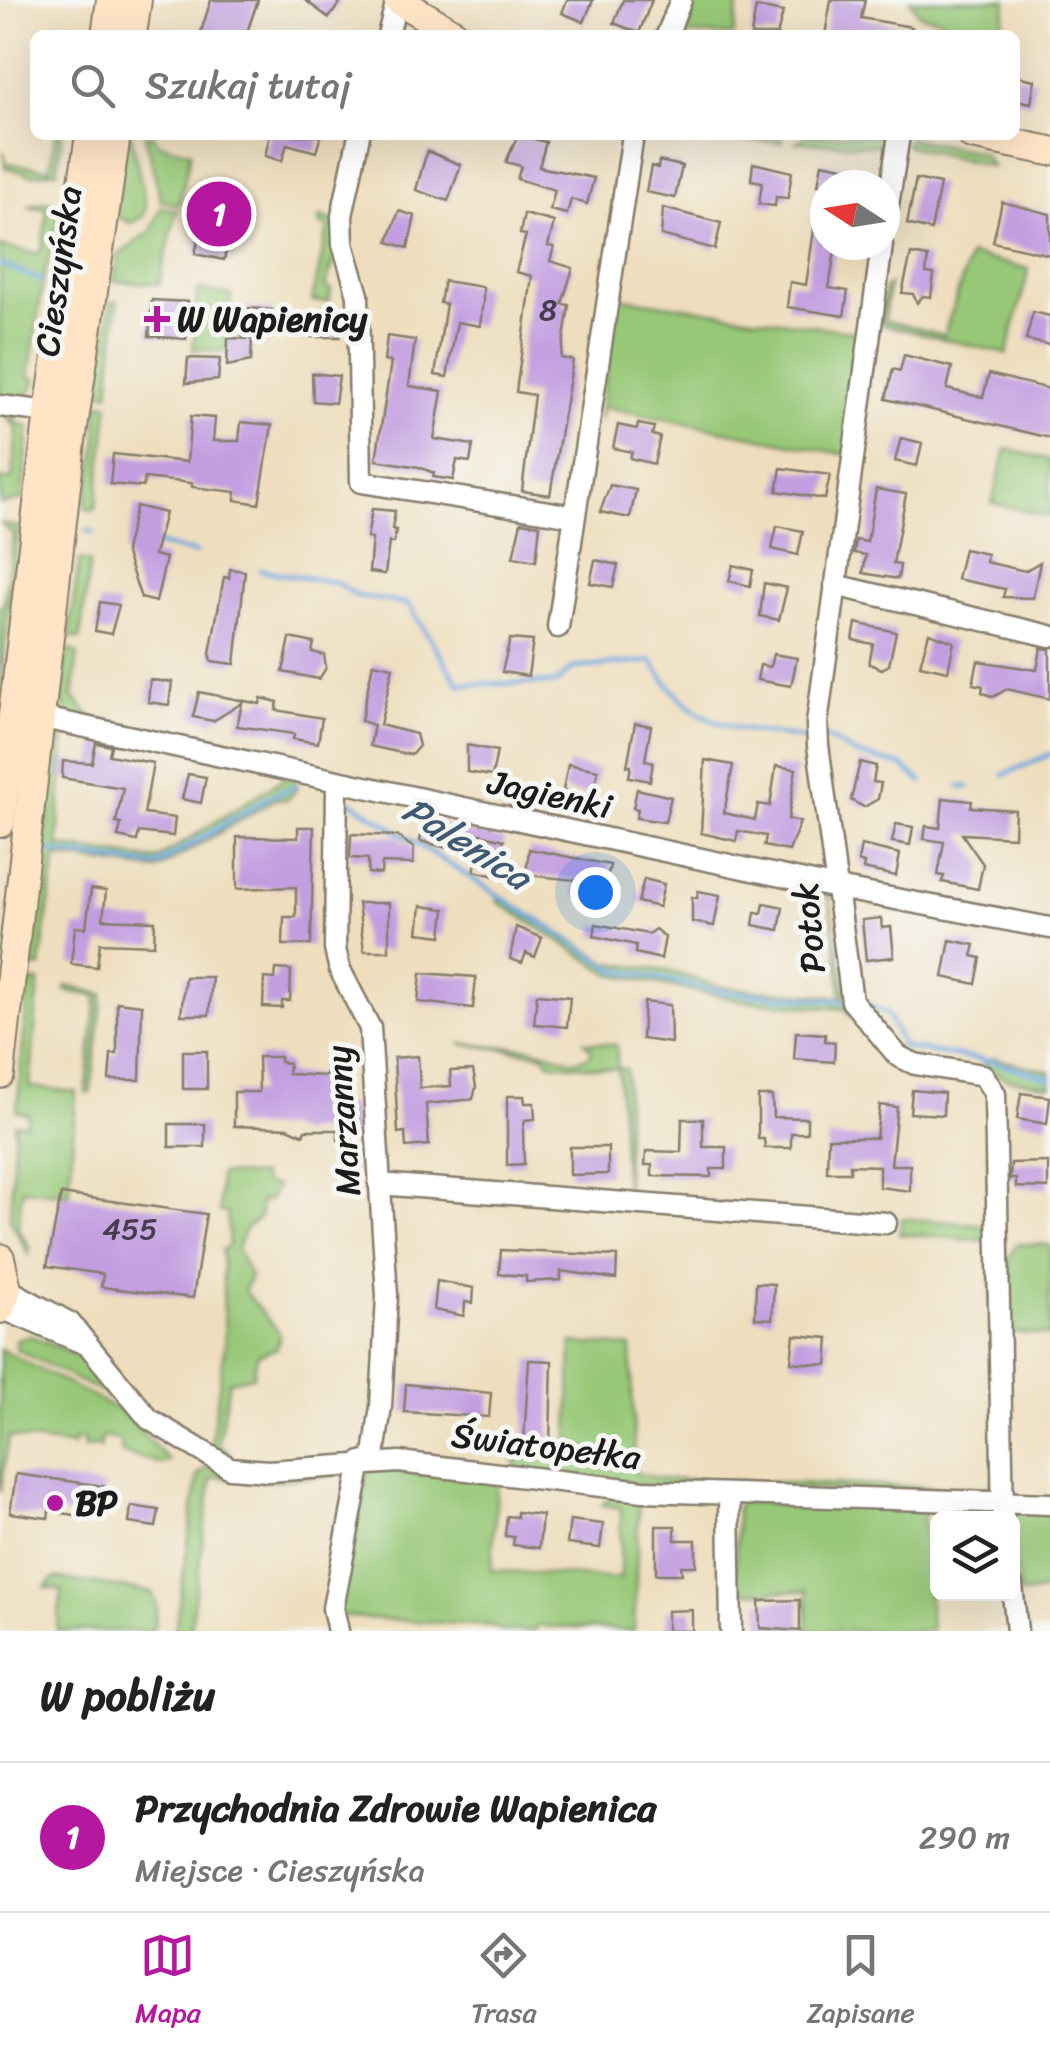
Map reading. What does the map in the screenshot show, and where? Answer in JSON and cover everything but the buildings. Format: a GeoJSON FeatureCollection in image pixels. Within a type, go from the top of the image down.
{"type":"FeatureCollection","features":[{"type":"Feature","properties":{"kind":"main road"},"geometry":{"type":"LineString","coordinates":[[107,30],[111,0]]}},
{"type":"Feature","properties":{"kind":"main road"},"geometry":{"type":"LineString","coordinates":[[133,30],[137,0]]}},
{"type":"Feature","properties":{"kind":"main road"},"geometry":{"type":"LineString","coordinates":[[398,0],[448,30]]}},
{"type":"Feature","properties":{"kind":"main road","name":"Cieszyńska"},"geometry":{"type":"LineString","coordinates":[[0,823],[49,412],[89,140]]}},
{"type":"Feature","properties":{"kind":"main road","name":"Cieszyńska"},"geometry":{"type":"LineString","coordinates":[[0,1074],[73,426],[115,140]]}},
{"type":"Feature","properties":{"kind":"main road"},"geometry":{"type":"LineString","coordinates":[[996,140],[1050,151]]}},
{"type":"Feature","properties":{"kind":"main road"},"geometry":{"type":"LineString","coordinates":[[0,1258],[3,1302]]}},
{"type":"Feature","properties":{"kind":"street"},"geometry":{"type":"LineString","coordinates":[[389,30],[398,0]]}},
{"type":"Feature","properties":{"kind":"street"},"geometry":{"type":"LineString","coordinates":[[669,30],[681,0]]}},
{"type":"Feature","properties":{"kind":"street"},"geometry":{"type":"LineString","coordinates":[[359,140],[342,216],[344,244],[358,295],[361,482],[574,516]]}},
{"type":"Feature","properties":{"kind":"street"},"geometry":{"type":"LineString","coordinates":[[558,627],[632,140]]}},
{"type":"Feature","properties":{"kind":"street"},"geometry":{"type":"LineString","coordinates":[[893,170],[897,140]]}},
{"type":"Feature","properties":{"kind":"street","name":"Potok"},"geometry":{"type":"LineString","coordinates":[[880,260],[816,723],[844,972],[856,1008],[888,1048],[905,1060],[974,1072],[993,1085],[1000,1234],[1002,1509]]}},
{"type":"Feature","properties":{"kind":"street"},"geometry":{"type":"LineString","coordinates":[[0,406],[49,412]]}},
{"type":"Feature","properties":{"kind":"street"},"geometry":{"type":"LineString","coordinates":[[834,585],[1050,636]]}},
{"type":"Feature","properties":{"kind":"street","name":"Jagienki"},"geometry":{"type":"LineString","coordinates":[[39,717],[837,888],[1050,928]]}},
{"type":"Feature","properties":{"kind":"street","name":"Marzanny"},"geometry":{"type":"LineString","coordinates":[[337,782],[336,956],[370,1028],[386,1260],[385,1362],[334,1608],[338,1631]]}},
{"type":"Feature","properties":{"kind":"street"},"geometry":{"type":"LineString","coordinates":[[379,1184],[886,1224]]}},
{"type":"Feature","properties":{"kind":"street","name":"Światopełka"},"geometry":{"type":"LineString","coordinates":[[3,1302],[85,1344],[114,1372],[148,1419],[215,1463],[258,1471],[367,1462],[506,1472],[643,1491],[1002,1509],[1050,1504]]}},
{"type":"Feature","properties":{"kind":"street"},"geometry":{"type":"LineString","coordinates":[[728,1495],[732,1631]]}},
{"type":"Feature","properties":{"kind":"street"},"geometry":{"type":"LineString","coordinates":[[1014,1601],[1017,1631]]}},
{"type":"Feature","properties":{"kind":"green space"},"geometry":{"type":"Polygon","coordinates":[[[688,0],[739,0],[735,30],[676,30],[688,0]]]}},
{"type":"Feature","properties":{"kind":"green space"},"geometry":{"type":"Polygon","coordinates":[[[910,0],[1007,0],[1002,30],[941,30],[942,19],[920,15],[910,0]]]}},
{"type":"Feature","properties":{"kind":"green space"},"geometry":{"type":"Polygon","coordinates":[[[54,140],[61,140],[57,171],[31,175],[5,167],[4,151],[6,163],[50,169],[54,140]]]}},
{"type":"Feature","properties":{"kind":"green space"},"geometry":{"type":"Polygon","coordinates":[[[124,140],[132,140],[146,206],[143,217],[132,223],[115,216],[124,140]]]}},
{"type":"Feature","properties":{"kind":"green space"},"geometry":{"type":"Polygon","coordinates":[[[146,140],[191,152],[179,205],[161,201],[146,140]]]}},
{"type":"Feature","properties":{"kind":"green space"},"geometry":{"type":"Polygon","coordinates":[[[712,140],[782,140],[783,142],[712,140]]]}},
{"type":"Feature","properties":{"kind":"green space"},"geometry":{"type":"Polygon","coordinates":[[[799,140],[889,140],[888,146],[796,142],[799,140]]]}},
{"type":"Feature","properties":{"kind":"green space"},"geometry":{"type":"Polygon","coordinates":[[[908,140],[919,140],[982,153],[992,167],[905,145],[908,140]]]}},
{"type":"Feature","properties":{"kind":"green space"},"geometry":{"type":"Polygon","coordinates":[[[48,201],[57,207],[59,217],[43,281],[29,377],[36,379],[29,396],[17,396],[16,402],[0,401],[0,246],[37,254],[42,249],[47,209],[28,206],[48,201]]]}},
{"type":"Feature","properties":{"kind":"green space"},"geometry":{"type":"Polygon","coordinates":[[[161,207],[177,210],[159,284],[114,281],[119,255],[151,231],[161,207]]]}},
{"type":"Feature","properties":{"kind":"green space"},"geometry":{"type":"Polygon","coordinates":[[[320,217],[335,221],[338,251],[325,286],[331,290],[329,302],[312,301],[328,227],[319,224],[320,217]]]}},
{"type":"Feature","properties":{"kind":"green space"},"geometry":{"type":"Polygon","coordinates":[[[970,255],[1029,269],[1007,354],[880,324],[885,287],[889,285],[884,320],[944,335],[970,255]]]}},
{"type":"Feature","properties":{"kind":"green space"},"geometry":{"type":"Polygon","coordinates":[[[197,290],[231,295],[228,352],[193,349],[197,290]]]}},
{"type":"Feature","properties":{"kind":"green space"},"geometry":{"type":"Polygon","coordinates":[[[617,297],[863,333],[848,455],[603,407],[599,422],[617,297]]]}},
{"type":"Feature","properties":{"kind":"green space"},"geometry":{"type":"Polygon","coordinates":[[[111,301],[118,301],[109,393],[99,392],[111,301]]]}},
{"type":"Feature","properties":{"kind":"green space"},"geometry":{"type":"Polygon","coordinates":[[[98,403],[109,404],[96,508],[91,510],[85,508],[97,444],[98,403]]]}},
{"type":"Feature","properties":{"kind":"green space"},"geometry":{"type":"Polygon","coordinates":[[[15,415],[15,421],[29,428],[22,500],[0,504],[0,479],[12,479],[17,429],[6,416],[15,415]]]}},
{"type":"Feature","properties":{"kind":"green space"},"geometry":{"type":"Polygon","coordinates":[[[1006,449],[1050,460],[1050,517],[992,503],[1006,449]]]}},
{"type":"Feature","properties":{"kind":"green space"},"geometry":{"type":"Polygon","coordinates":[[[2,524],[19,527],[0,687],[0,605],[4,605],[13,535],[2,524]]]}},
{"type":"Feature","properties":{"kind":"green space"},"geometry":{"type":"Polygon","coordinates":[[[79,560],[90,562],[80,639],[69,637],[79,560]]]}},
{"type":"Feature","properties":{"kind":"green space"},"geometry":{"type":"Polygon","coordinates":[[[67,651],[78,654],[73,697],[92,718],[135,728],[66,716],[62,695],[67,651]]]}},
{"type":"Feature","properties":{"kind":"green space"},"geometry":{"type":"Polygon","coordinates":[[[64,731],[58,846],[156,860],[284,778],[296,781],[297,788],[288,799],[275,799],[157,870],[56,857],[40,966],[43,967],[31,967],[56,747],[64,731]]]}},
{"type":"Feature","properties":{"kind":"green space"},"geometry":{"type":"Polygon","coordinates":[[[506,899],[609,963],[668,971],[721,987],[842,997],[830,902],[850,1015],[845,1009],[744,1001],[611,974],[497,901],[506,899]]]}},
{"type":"Feature","properties":{"kind":"green space"},"geometry":{"type":"Polygon","coordinates":[[[29,982],[39,982],[30,1087],[76,1092],[69,1194],[22,1189],[18,1229],[30,1247],[29,1255],[10,1219],[15,1123],[26,1124],[28,1114],[17,1111],[29,982]]]}},
{"type":"Feature","properties":{"kind":"green space"},"geometry":{"type":"Polygon","coordinates":[[[66,986],[103,994],[91,1093],[86,1093],[97,996],[66,991],[66,986]]]}},
{"type":"Feature","properties":{"kind":"green space"},"geometry":{"type":"Polygon","coordinates":[[[585,1042],[616,1045],[618,1068],[626,1069],[626,1195],[619,1195],[625,1189],[618,1069],[550,1063],[542,1054],[460,1044],[531,1048],[575,1061],[590,1056],[592,1050],[585,1042]]]}},
{"type":"Feature","properties":{"kind":"green space"},"geometry":{"type":"Polygon","coordinates":[[[992,1058],[1050,1071],[1050,1086],[1004,1078],[983,1065],[992,1058]]]}},
{"type":"Feature","properties":{"kind":"green space"},"geometry":{"type":"Polygon","coordinates":[[[989,1095],[997,1328],[995,1416],[990,1241],[899,1234],[902,1218],[989,1225],[989,1095]]]}},
{"type":"Feature","properties":{"kind":"green space"},"geometry":{"type":"Polygon","coordinates":[[[220,1174],[261,1176],[264,1184],[277,1186],[269,1200],[260,1202],[260,1217],[244,1230],[237,1249],[250,1276],[244,1291],[280,1333],[277,1348],[257,1355],[253,1376],[229,1381],[218,1445],[229,1451],[229,1457],[210,1451],[225,1343],[222,1250],[229,1246],[227,1213],[219,1212],[220,1174]]]}},
{"type":"Feature","properties":{"kind":"green space"},"geometry":{"type":"Polygon","coordinates":[[[1017,1244],[1050,1245],[1050,1336],[1008,1332],[1009,1258],[1017,1244]]]}},
{"type":"Feature","properties":{"kind":"green space"},"geometry":{"type":"Polygon","coordinates":[[[28,1335],[67,1351],[89,1366],[115,1399],[16,1349],[15,1340],[28,1335]]]}},
{"type":"Feature","properties":{"kind":"green space"},"geometry":{"type":"Polygon","coordinates":[[[572,1343],[631,1347],[635,1473],[664,1479],[989,1489],[994,1475],[994,1493],[655,1486],[520,1469],[514,1455],[568,1462],[572,1343]]]}},
{"type":"Feature","properties":{"kind":"green space"},"geometry":{"type":"Polygon","coordinates":[[[0,1349],[123,1412],[169,1461],[163,1464],[122,1453],[120,1440],[102,1437],[100,1450],[99,1445],[84,1448],[84,1441],[74,1440],[73,1446],[9,1437],[0,1492],[0,1349]]]}},
{"type":"Feature","properties":{"kind":"green space"},"geometry":{"type":"Polygon","coordinates":[[[995,1416],[997,1468],[994,1475],[995,1416]]]}},
{"type":"Feature","properties":{"kind":"green space"},"geometry":{"type":"Polygon","coordinates":[[[207,1467],[238,1476],[351,1473],[268,1481],[212,1477],[190,1631],[175,1631],[198,1475],[207,1467]]]}},
{"type":"Feature","properties":{"kind":"green space"},"geometry":{"type":"Polygon","coordinates":[[[368,1470],[498,1478],[491,1570],[620,1579],[621,1508],[602,1505],[614,1495],[639,1498],[634,1631],[536,1626],[535,1631],[501,1631],[492,1626],[336,1616],[368,1470]]]}},
{"type":"Feature","properties":{"kind":"green space"},"geometry":{"type":"Polygon","coordinates":[[[737,1504],[923,1508],[931,1631],[808,1631],[807,1591],[735,1592],[737,1504]]]}},
{"type":"Feature","properties":{"kind":"green space"},"geometry":{"type":"Polygon","coordinates":[[[1050,1509],[1050,1590],[1020,1594],[1020,1511],[1008,1511],[1050,1509]]]}},
{"type":"Feature","properties":{"kind":"green space"},"geometry":{"type":"Polygon","coordinates":[[[55,1578],[152,1592],[157,1606],[153,1631],[57,1631],[62,1590],[45,1588],[55,1578]]]}},
{"type":"Feature","properties":{"kind":"waterway"},"geometry":{"type":"LineString","coordinates":[[0,264],[41,280]]}},
{"type":"Feature","properties":{"kind":"waterway"},"geometry":{"type":"LineString","coordinates":[[87,531],[93,532]]}},
{"type":"Feature","properties":{"kind":"waterway"},"geometry":{"type":"LineString","coordinates":[[150,543],[196,553]]}},
{"type":"Feature","properties":{"kind":"waterway"},"geometry":{"type":"LineString","coordinates":[[260,570],[337,583],[356,596],[408,604],[459,684],[556,683],[573,668],[652,661],[668,684],[701,714],[737,728],[809,739]]}},
{"type":"Feature","properties":{"kind":"waterway"},"geometry":{"type":"LineString","coordinates":[[825,737],[858,755],[901,765],[922,782]]}},
{"type":"Feature","properties":{"kind":"waterway"},"geometry":{"type":"LineString","coordinates":[[1004,775],[1050,754]]}},
{"type":"Feature","properties":{"kind":"waterway","name":"Palenica"},"geometry":{"type":"LineString","coordinates":[[48,851],[156,866],[269,797],[295,786]]}},
{"type":"Feature","properties":{"kind":"waterway"},"geometry":{"type":"LineString","coordinates":[[960,787],[968,787]]}},
{"type":"Feature","properties":{"kind":"waterway","name":"Palenica"},"geometry":{"type":"LineString","coordinates":[[347,799],[614,969],[724,992],[844,1001]]}},
{"type":"Feature","properties":{"kind":"waterway","name":"Palenica"},"geometry":{"type":"LineString","coordinates":[[863,1003],[887,1013],[903,1047],[995,1062],[1050,1078]]}},
{"type":"Feature","properties":{"kind":"place","name":"Przychodnia Zdrowie Wapienica"},"geometry":{"type":"Point","coordinates":[219,214]}},
{"type":"Feature","properties":{"kind":"place","name":"W Wapienicy"},"geometry":{"type":"Point","coordinates":[157,319]}},
{"type":"Feature","properties":{"kind":"place","name":"BP"},"geometry":{"type":"Point","coordinates":[55,1503]}}]}
